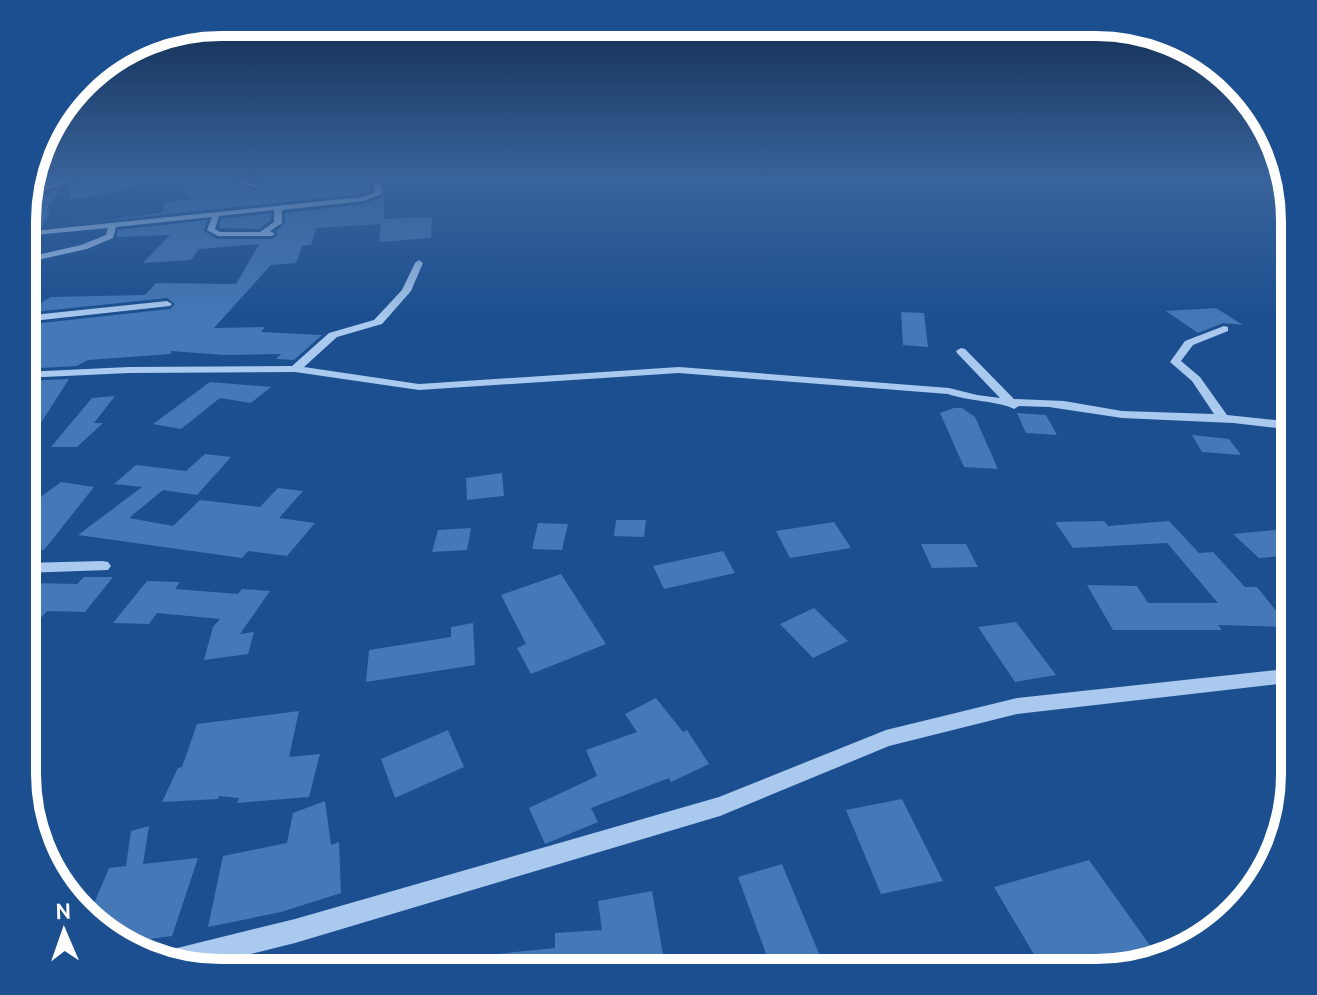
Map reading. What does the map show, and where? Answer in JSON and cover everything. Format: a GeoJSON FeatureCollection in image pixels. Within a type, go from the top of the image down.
{"type":"FeatureCollection","features":[{"type":"Feature","properties":{"kind":"street"},"geometry":{"type":"LineString","coordinates":[[36,233],[98,226]]}},
{"type":"Feature","properties":{"kind":"street"},"geometry":{"type":"LineString","coordinates":[[36,258],[84,247],[110,236],[112,226]]}},
{"type":"Feature","properties":{"kind":"street"},"geometry":{"type":"LineString","coordinates":[[212,226],[211,230],[218,234],[271,234],[264,231],[272,226]]}},
{"type":"Feature","properties":{"kind":"street"},"geometry":{"type":"LineString","coordinates":[[295,369],[333,335],[378,322],[406,291],[419,263]]}},
{"type":"Feature","properties":{"kind":"street"},"geometry":{"type":"LineString","coordinates":[[36,318],[167,304]]}},
{"type":"Feature","properties":{"kind":"street"},"geometry":{"type":"LineString","coordinates":[[1223,418],[1196,379],[1175,362],[1189,343],[1224,329]]}},
{"type":"Feature","properties":{"kind":"street"},"geometry":{"type":"LineString","coordinates":[[961,351],[1014,405]]}},
{"type":"Feature","properties":{"kind":"street"},"geometry":{"type":"LineString","coordinates":[[36,374],[129,370],[295,369],[419,387],[679,370],[949,391],[971,399],[1014,405],[1064,405],[1128,415],[1223,418],[1281,424]]}},
{"type":"Feature","properties":{"kind":"street"},"geometry":{"type":"LineString","coordinates":[[36,568],[103,566]]}},
{"type":"Feature","properties":{"kind":"street"},"geometry":{"type":"LineString","coordinates":[[192,956],[295,931],[720,806],[886,738],[1017,706],[1281,677]]}},
{"type":"Feature","properties":{"kind":"building"},"geometry":{"type":"Polygon","coordinates":[[[205,226],[204,231],[217,239],[271,239],[278,235],[276,231],[281,226],[341,226],[316,228],[311,245],[302,246],[296,263],[271,265],[214,328],[265,327],[261,332],[322,335],[294,360],[276,359],[281,354],[225,355],[171,351],[171,354],[88,360],[77,366],[36,368],[36,324],[170,309],[175,304],[167,298],[36,312],[36,305],[51,297],[145,295],[156,283],[236,284],[259,244],[199,249],[191,260],[143,263],[170,235],[116,237],[118,230],[205,226]]]}},
{"type":"Feature","properties":{"kind":"building"},"geometry":{"type":"Polygon","coordinates":[[[219,226],[262,226],[259,229],[219,226]]]}},
{"type":"Feature","properties":{"kind":"building"},"geometry":{"type":"Polygon","coordinates":[[[381,226],[432,226],[431,238],[379,242],[381,226]]]}},
{"type":"Feature","properties":{"kind":"building"},"geometry":{"type":"Polygon","coordinates":[[[1216,308],[1243,325],[1223,323],[1198,333],[1166,311],[1216,308]]]}},
{"type":"Feature","properties":{"kind":"building"},"geometry":{"type":"Polygon","coordinates":[[[901,312],[924,313],[928,347],[903,345],[901,312]]]}},
{"type":"Feature","properties":{"kind":"building"},"geometry":{"type":"Polygon","coordinates":[[[69,379],[36,431],[36,380],[69,379]]]}},
{"type":"Feature","properties":{"kind":"building"},"geometry":{"type":"Polygon","coordinates":[[[210,382],[271,387],[251,403],[220,398],[181,429],[153,424],[210,382]]]}},
{"type":"Feature","properties":{"kind":"building"},"geometry":{"type":"Polygon","coordinates":[[[115,396],[94,423],[103,423],[77,447],[51,447],[92,398],[115,396]]]}},
{"type":"Feature","properties":{"kind":"building"},"geometry":{"type":"Polygon","coordinates":[[[962,408],[975,417],[998,469],[964,467],[940,413],[962,408]]]}},
{"type":"Feature","properties":{"kind":"building"},"geometry":{"type":"Polygon","coordinates":[[[1017,413],[1046,415],[1057,435],[1026,433],[1017,413]]]}},
{"type":"Feature","properties":{"kind":"building"},"geometry":{"type":"Polygon","coordinates":[[[1192,435],[1229,439],[1241,455],[1202,452],[1192,435]]]}},
{"type":"Feature","properties":{"kind":"building"},"geometry":{"type":"Polygon","coordinates":[[[205,454],[231,457],[197,495],[163,490],[129,518],[173,526],[200,500],[260,507],[278,488],[303,491],[279,518],[315,523],[287,556],[248,551],[242,558],[78,535],[142,487],[114,484],[136,465],[186,471],[205,454]]]}},
{"type":"Feature","properties":{"kind":"building"},"geometry":{"type":"Polygon","coordinates":[[[502,473],[504,496],[467,500],[466,478],[502,473]]]}},
{"type":"Feature","properties":{"kind":"building"},"geometry":{"type":"Polygon","coordinates":[[[61,482],[94,487],[44,550],[36,550],[36,500],[61,482]]]}},
{"type":"Feature","properties":{"kind":"building"},"geometry":{"type":"Polygon","coordinates":[[[616,520],[646,520],[644,537],[614,536],[616,520]]]}},
{"type":"Feature","properties":{"kind":"building"},"geometry":{"type":"Polygon","coordinates":[[[1104,521],[1108,526],[1169,521],[1199,553],[1213,552],[1245,587],[1257,587],[1281,617],[1281,627],[1218,625],[1222,630],[1113,630],[1087,585],[1137,586],[1148,603],[1218,603],[1167,543],[1073,548],[1055,522],[1104,521]]]}},
{"type":"Feature","properties":{"kind":"building"},"geometry":{"type":"Polygon","coordinates":[[[834,522],[851,548],[790,558],[776,531],[834,522]]]}},
{"type":"Feature","properties":{"kind":"building"},"geometry":{"type":"Polygon","coordinates":[[[538,523],[568,524],[562,550],[532,549],[538,523]]]}},
{"type":"Feature","properties":{"kind":"building"},"geometry":{"type":"Polygon","coordinates":[[[471,528],[467,550],[432,552],[438,530],[471,528]]]}},
{"type":"Feature","properties":{"kind":"building"},"geometry":{"type":"Polygon","coordinates":[[[1281,529],[1281,556],[1259,558],[1233,534],[1281,529]]]}},
{"type":"Feature","properties":{"kind":"building"},"geometry":{"type":"Polygon","coordinates":[[[921,544],[966,544],[978,567],[932,568],[921,544]]]}},
{"type":"Feature","properties":{"kind":"building"},"geometry":{"type":"Polygon","coordinates":[[[723,551],[735,573],[664,589],[653,566],[723,551]]]}},
{"type":"Feature","properties":{"kind":"building"},"geometry":{"type":"Polygon","coordinates":[[[561,574],[606,644],[531,674],[517,648],[526,644],[501,595],[561,574]]]}},
{"type":"Feature","properties":{"kind":"building"},"geometry":{"type":"Polygon","coordinates":[[[84,577],[113,577],[85,612],[47,611],[36,624],[36,583],[77,584],[84,577]]]}},
{"type":"Feature","properties":{"kind":"building"},"geometry":{"type":"Polygon","coordinates":[[[147,581],[180,582],[175,589],[238,594],[242,589],[270,591],[240,634],[254,632],[248,654],[204,660],[213,627],[220,619],[157,613],[149,624],[113,623],[147,581]]]}},
{"type":"Feature","properties":{"kind":"building"},"geometry":{"type":"Polygon","coordinates":[[[814,608],[848,641],[813,658],[780,624],[814,608]]]}},
{"type":"Feature","properties":{"kind":"building"},"geometry":{"type":"Polygon","coordinates":[[[1016,622],[1056,675],[1015,682],[978,627],[1016,622]]]}},
{"type":"Feature","properties":{"kind":"building"},"geometry":{"type":"Polygon","coordinates":[[[473,623],[475,665],[366,682],[369,650],[451,637],[451,627],[473,623]]]}},
{"type":"Feature","properties":{"kind":"building"},"geometry":{"type":"Polygon","coordinates":[[[656,698],[683,732],[687,730],[709,764],[671,782],[669,778],[591,808],[598,822],[545,844],[529,808],[597,776],[586,750],[637,732],[625,714],[656,698]]]}},
{"type":"Feature","properties":{"kind":"building"},"geometry":{"type":"Polygon","coordinates":[[[299,711],[289,757],[320,754],[309,797],[237,803],[239,798],[219,796],[218,799],[162,802],[178,768],[182,767],[197,724],[299,711]]]}},
{"type":"Feature","properties":{"kind":"building"},"geometry":{"type":"Polygon","coordinates":[[[448,730],[464,767],[395,798],[381,759],[448,730]]]}},
{"type":"Feature","properties":{"kind":"building"},"geometry":{"type":"Polygon","coordinates":[[[902,799],[943,881],[881,894],[846,810],[902,799]]]}},
{"type":"Feature","properties":{"kind":"building"},"geometry":{"type":"Polygon","coordinates":[[[325,801],[331,845],[339,842],[341,893],[281,912],[208,927],[223,856],[287,843],[293,813],[325,801]]]}},
{"type":"Feature","properties":{"kind":"building"},"geometry":{"type":"Polygon","coordinates":[[[149,826],[143,864],[198,858],[172,936],[140,940],[104,917],[104,891],[99,891],[109,868],[126,866],[131,831],[149,826]]]}},
{"type":"Feature","properties":{"kind":"building"},"geometry":{"type":"Polygon","coordinates":[[[1089,860],[1153,950],[1096,959],[1037,959],[994,887],[1089,860]]]}},
{"type":"Feature","properties":{"kind":"building"},"geometry":{"type":"Polygon","coordinates":[[[782,864],[821,959],[768,959],[738,877],[782,864]]]}},
{"type":"Feature","properties":{"kind":"building"},"geometry":{"type":"Polygon","coordinates":[[[652,891],[664,959],[496,959],[497,954],[555,948],[555,933],[602,930],[598,901],[652,891]]]}}]}
